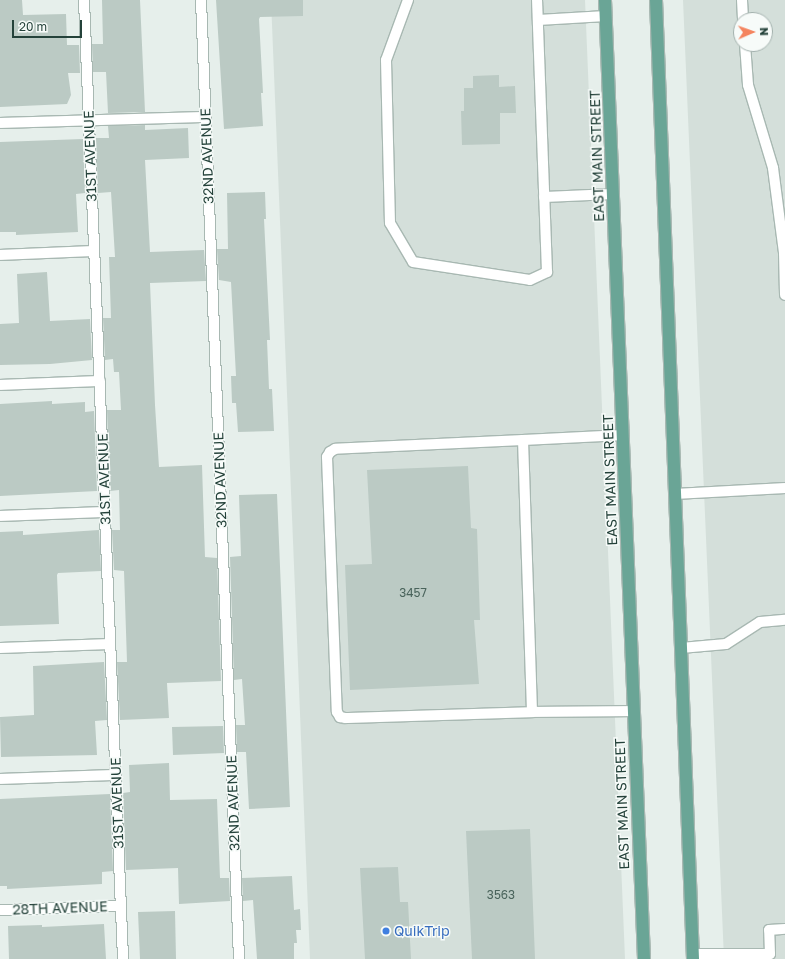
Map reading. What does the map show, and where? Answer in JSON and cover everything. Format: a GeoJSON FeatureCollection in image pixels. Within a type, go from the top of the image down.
{"type":"FeatureCollection","features":[{"type":"Feature","properties":{"kind":"main road","name":"EAST MAIN STREET"},"geometry":{"type":"LineString","coordinates":[[605,0],[644,959]]}},
{"type":"Feature","properties":{"kind":"main road"},"geometry":{"type":"LineString","coordinates":[[656,0],[693,956]]}},
{"type":"Feature","properties":{"kind":"lane","name":"31ST AVENUE"},"geometry":{"type":"LineString","coordinates":[[84,0],[123,959]]}},
{"type":"Feature","properties":{"kind":"lane","name":"32ND AVENUE"},"geometry":{"type":"LineString","coordinates":[[201,0],[239,959]]}},
{"type":"Feature","properties":{"kind":"lane"},"geometry":{"type":"LineString","coordinates":[[408,0],[386,60],[390,223],[413,262],[530,280],[547,272],[537,0]]}},
{"type":"Feature","properties":{"kind":"lane"},"geometry":{"type":"LineString","coordinates":[[742,0],[743,12]]}},
{"type":"Feature","properties":{"kind":"lane"},"geometry":{"type":"LineString","coordinates":[[538,20],[606,16]]}},
{"type":"Feature","properties":{"kind":"lane"},"geometry":{"type":"LineString","coordinates":[[746,52],[748,85],[772,168],[784,253],[785,295]]}},
{"type":"Feature","properties":{"kind":"lane"},"geometry":{"type":"LineString","coordinates":[[0,123],[206,117]]}},
{"type":"Feature","properties":{"kind":"lane"},"geometry":{"type":"LineString","coordinates":[[544,197],[613,194]]}},
{"type":"Feature","properties":{"kind":"lane"},"geometry":{"type":"LineString","coordinates":[[0,255],[94,251]]}},
{"type":"Feature","properties":{"kind":"lane"},"geometry":{"type":"LineString","coordinates":[[0,385],[100,381]]}},
{"type":"Feature","properties":{"kind":"lane"},"geometry":{"type":"LineString","coordinates":[[623,435],[335,449],[330,452],[327,457],[337,712],[340,717],[345,718],[532,712],[634,711]]}},
{"type":"Feature","properties":{"kind":"lane"},"geometry":{"type":"LineString","coordinates":[[523,440],[532,712]]}},
{"type":"Feature","properties":{"kind":"lane"},"geometry":{"type":"LineString","coordinates":[[675,494],[785,488]]}},
{"type":"Feature","properties":{"kind":"lane"},"geometry":{"type":"LineString","coordinates":[[0,516],[105,512]]}},
{"type":"Feature","properties":{"kind":"lane"},"geometry":{"type":"LineString","coordinates":[[681,648],[726,644],[760,622],[785,620]]}},
{"type":"Feature","properties":{"kind":"lane"},"geometry":{"type":"LineString","coordinates":[[0,648],[110,644]]}},
{"type":"Feature","properties":{"kind":"lane"},"geometry":{"type":"LineString","coordinates":[[0,779],[116,775]]}},
{"type":"Feature","properties":{"kind":"lane","name":"28TH AVENUE"},"geometry":{"type":"LineString","coordinates":[[0,910],[120,906]]}},
{"type":"Feature","properties":{"kind":"lane"},"geometry":{"type":"LineString","coordinates":[[693,956],[770,957],[769,930],[785,929]]}},
{"type":"Feature","properties":{"kind":"shaded area"},"geometry":{"type":"Polygon","coordinates":[[[271,0],[585,0],[625,959],[310,959],[271,0]]]}},
{"type":"Feature","properties":{"kind":"shaded area"},"geometry":{"type":"Polygon","coordinates":[[[683,0],[785,0],[785,959],[724,959],[683,0]]]}},
{"type":"Feature","properties":{"kind":"building"},"geometry":{"type":"Polygon","coordinates":[[[0,0],[22,0],[23,15],[66,14],[67,45],[79,45],[80,73],[68,73],[71,95],[67,104],[0,107],[0,0]]]}},
{"type":"Feature","properties":{"kind":"building"},"geometry":{"type":"Polygon","coordinates":[[[102,0],[140,0],[145,112],[108,113],[106,72],[93,72],[92,44],[103,44],[102,0]]]}},
{"type":"Feature","properties":{"kind":"building"},"geometry":{"type":"Polygon","coordinates":[[[216,0],[303,0],[303,16],[260,17],[259,19],[263,93],[261,93],[263,126],[224,129],[216,0]]]}},
{"type":"Feature","properties":{"kind":"building"},"geometry":{"type":"Polygon","coordinates":[[[499,75],[499,87],[515,86],[516,113],[500,113],[500,144],[462,145],[461,111],[464,111],[464,88],[473,88],[473,76],[499,75]]]}},
{"type":"Feature","properties":{"kind":"building"},"geometry":{"type":"Polygon","coordinates":[[[145,125],[145,130],[188,128],[189,158],[145,160],[150,252],[204,250],[206,281],[150,283],[155,405],[159,467],[202,465],[205,557],[217,558],[221,681],[167,683],[169,718],[120,720],[117,662],[127,662],[124,571],[114,570],[112,530],[120,530],[119,490],[110,491],[107,410],[121,410],[119,372],[114,372],[113,359],[105,360],[103,318],[111,318],[109,257],[115,257],[111,192],[98,193],[96,138],[109,138],[108,126],[145,125]]]}},
{"type":"Feature","properties":{"kind":"building"},"geometry":{"type":"Polygon","coordinates":[[[83,139],[85,193],[76,194],[78,232],[16,235],[16,232],[0,232],[0,142],[83,139]]]}},
{"type":"Feature","properties":{"kind":"building"},"geometry":{"type":"Polygon","coordinates":[[[265,192],[266,219],[264,219],[270,340],[267,340],[269,389],[272,389],[274,431],[238,432],[236,403],[232,403],[231,376],[236,376],[231,282],[219,280],[217,249],[228,249],[227,193],[265,192]]]}},
{"type":"Feature","properties":{"kind":"building"},"geometry":{"type":"Polygon","coordinates":[[[47,272],[50,321],[90,319],[92,360],[50,364],[0,365],[0,324],[19,323],[17,274],[47,272]]]}},
{"type":"Feature","properties":{"kind":"building"},"geometry":{"type":"Polygon","coordinates":[[[52,401],[52,404],[85,402],[85,412],[94,411],[97,491],[0,496],[0,404],[52,401]]]}},
{"type":"Feature","properties":{"kind":"building"},"geometry":{"type":"Polygon","coordinates":[[[468,466],[471,528],[477,529],[480,620],[474,620],[479,684],[350,690],[345,565],[372,564],[367,470],[468,466]]]}},
{"type":"Feature","properties":{"kind":"building"},"geometry":{"type":"Polygon","coordinates":[[[277,494],[290,807],[249,809],[246,752],[237,752],[236,725],[245,725],[242,679],[234,680],[230,557],[241,556],[239,495],[277,494]]]}},
{"type":"Feature","properties":{"kind":"building"},"geometry":{"type":"Polygon","coordinates":[[[99,530],[101,571],[58,573],[57,575],[59,624],[0,626],[0,532],[23,531],[23,535],[99,530]]]}},
{"type":"Feature","properties":{"kind":"building"},"geometry":{"type":"Polygon","coordinates":[[[104,662],[107,720],[95,721],[97,755],[1,757],[0,717],[34,715],[33,666],[104,662]]]}},
{"type":"Feature","properties":{"kind":"building"},"geometry":{"type":"Polygon","coordinates":[[[223,726],[224,753],[173,755],[172,727],[223,726]]]}},
{"type":"Feature","properties":{"kind":"building"},"geometry":{"type":"Polygon","coordinates":[[[169,763],[170,800],[217,799],[220,878],[229,878],[230,901],[179,904],[178,868],[126,870],[123,793],[130,792],[129,765],[169,763]]]}},
{"type":"Feature","properties":{"kind":"building"},"geometry":{"type":"Polygon","coordinates":[[[110,794],[113,871],[102,872],[102,884],[7,889],[7,886],[0,886],[0,799],[110,794]]]}},
{"type":"Feature","properties":{"kind":"building","name":"QuikTrip"},"geometry":{"type":"Polygon","coordinates":[[[530,829],[535,959],[472,959],[466,831],[530,829]]]}},
{"type":"Feature","properties":{"kind":"building","name":"QuikTrip"},"geometry":{"type":"Polygon","coordinates":[[[398,867],[400,902],[408,902],[411,959],[365,959],[360,868],[398,867]]]}},
{"type":"Feature","properties":{"kind":"building"},"geometry":{"type":"Polygon","coordinates":[[[292,876],[294,910],[300,909],[301,930],[296,930],[297,943],[294,943],[294,959],[257,959],[253,900],[243,901],[242,878],[292,876]]]}},
{"type":"Feature","properties":{"kind":"building"},"geometry":{"type":"Polygon","coordinates":[[[175,911],[176,959],[140,959],[138,912],[175,911]]]}},
{"type":"Feature","properties":{"kind":"building"},"geometry":{"type":"Polygon","coordinates":[[[104,924],[106,959],[9,959],[8,926],[42,925],[42,927],[104,924]]]}},
{"type":"Feature","properties":{"kind":"place","name":"QuikTrip"},"geometry":{"type":"Point","coordinates":[386,931]}}]}
